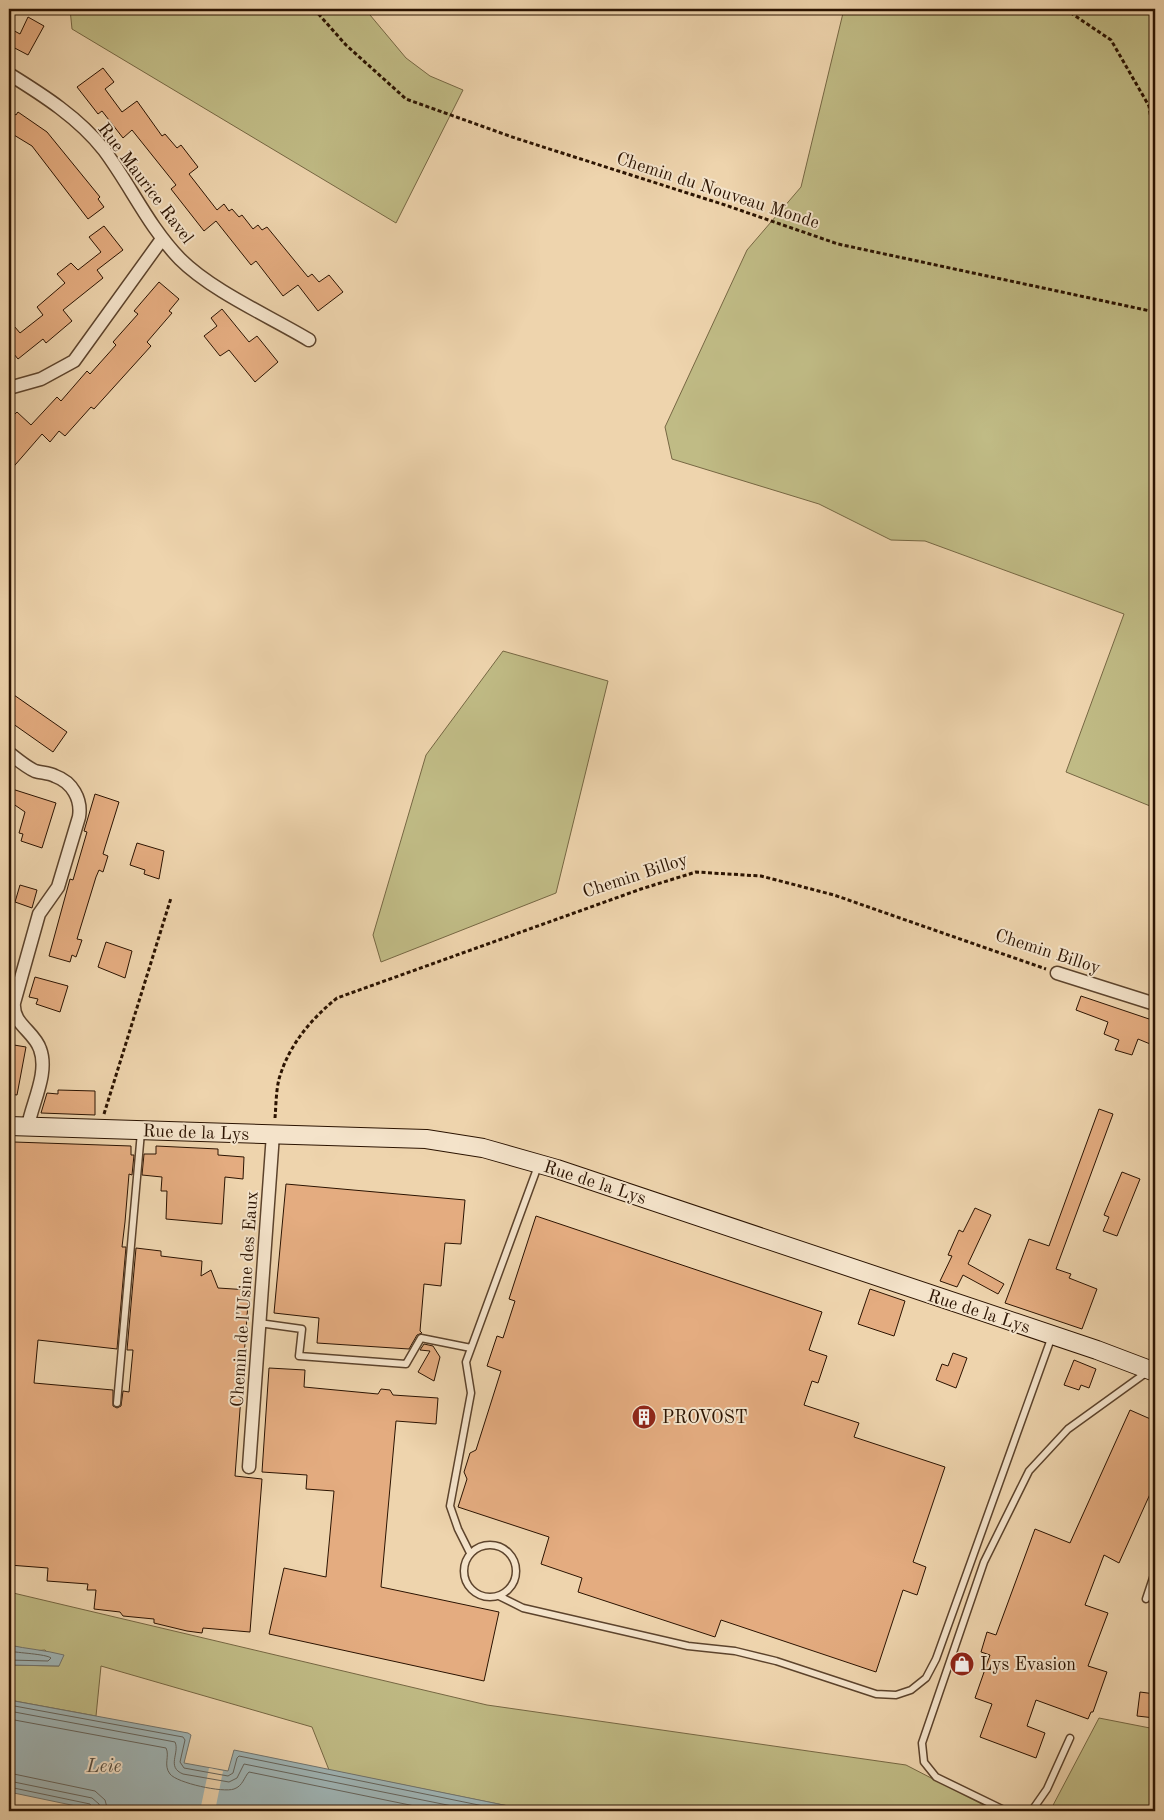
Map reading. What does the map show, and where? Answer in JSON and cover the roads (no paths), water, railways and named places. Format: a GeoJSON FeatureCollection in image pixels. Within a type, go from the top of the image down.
{"type":"FeatureCollection","features":[{"type":"Feature","properties":{"kind":"main road","name":"Rue de la Lys"},"geometry":{"type":"LineString","coordinates":[[9,1126],[426,1139],[468,1145],[539,1163],[1052,1335],[1153,1371]]}},
{"type":"Feature","properties":{"kind":"street","name":"Rue Maurice Ravel"},"geometry":{"type":"LineString","coordinates":[[9,74],[58,106],[94,137],[162,239],[199,274],[309,340]]}},
{"type":"Feature","properties":{"kind":"street"},"geometry":{"type":"LineString","coordinates":[[9,388],[41,378],[74,361],[162,239]]}},
{"type":"Feature","properties":{"kind":"street"},"geometry":{"type":"LineString","coordinates":[[9,753],[34,770],[54,775],[67,782],[77,796],[80,807],[79,817],[59,883],[39,914],[14,1003],[16,1017],[36,1040],[41,1051],[40,1081],[28,1126]]}},
{"type":"Feature","properties":{"kind":"street","name":"Chemin Billoy"},"geometry":{"type":"LineString","coordinates":[[1057,973],[1155,1004]]}},
{"type":"Feature","properties":{"kind":"street","name":"Chemin de l'Usine des Eaux"},"geometry":{"type":"LineString","coordinates":[[249,1467],[273,1134]]}},
{"type":"Feature","properties":{"kind":"lane"},"geometry":{"type":"LineString","coordinates":[[117,1403],[141,1130]]}},
{"type":"Feature","properties":{"kind":"lane"},"geometry":{"type":"LineString","coordinates":[[470,1553],[458,1529],[450,1506],[471,1393],[466,1362],[539,1163]]}},
{"type":"Feature","properties":{"kind":"lane"},"geometry":{"type":"LineString","coordinates":[[259,1323],[302,1329],[299,1356],[406,1364],[421,1338],[471,1348]]}},
{"type":"Feature","properties":{"kind":"lane"},"geometry":{"type":"LineString","coordinates":[[499,1596],[512,1585],[516,1568],[514,1560],[509,1552],[494,1545],[485,1545],[470,1553],[463,1569],[468,1586],[482,1596],[499,1596],[523,1608],[688,1646],[735,1651],[776,1660],[876,1694],[896,1695],[912,1690],[926,1678],[936,1659],[1052,1335]]}},
{"type":"Feature","properties":{"kind":"lane"},"geometry":{"type":"LineString","coordinates":[[1006,1811],[936,1777],[924,1762],[922,1743],[984,1562],[1029,1472],[1068,1429],[1153,1371]]}},
{"type":"Feature","properties":{"kind":"lane"},"geometry":{"type":"LineString","coordinates":[[1146,1599],[1155,1572]]}},
{"type":"Feature","properties":{"kind":"lane"},"geometry":{"type":"LineString","coordinates":[[1022,1811],[1033,1809],[1047,1789],[1070,1738]]}},
{"type":"Feature","properties":{"kind":"water"},"geometry":{"type":"Polygon","coordinates":[[[9,1645],[64,1655],[59,1666],[9,1665],[9,1645]]]}},
{"type":"Feature","properties":{"kind":"water","name":"Leie"},"geometry":{"type":"Polygon","coordinates":[[[9,1700],[188,1733],[191,1735],[184,1763],[228,1771],[234,1750],[533,1811],[100,1811],[9,1792],[9,1700]]]}},
{"type":"Feature","properties":{"kind":"place","name":"PROVOST"},"geometry":{"type":"Point","coordinates":[644,1417]}},
{"type":"Feature","properties":{"kind":"place","name":"Lys Evasion"},"geometry":{"type":"Point","coordinates":[962,1664]}}]}
